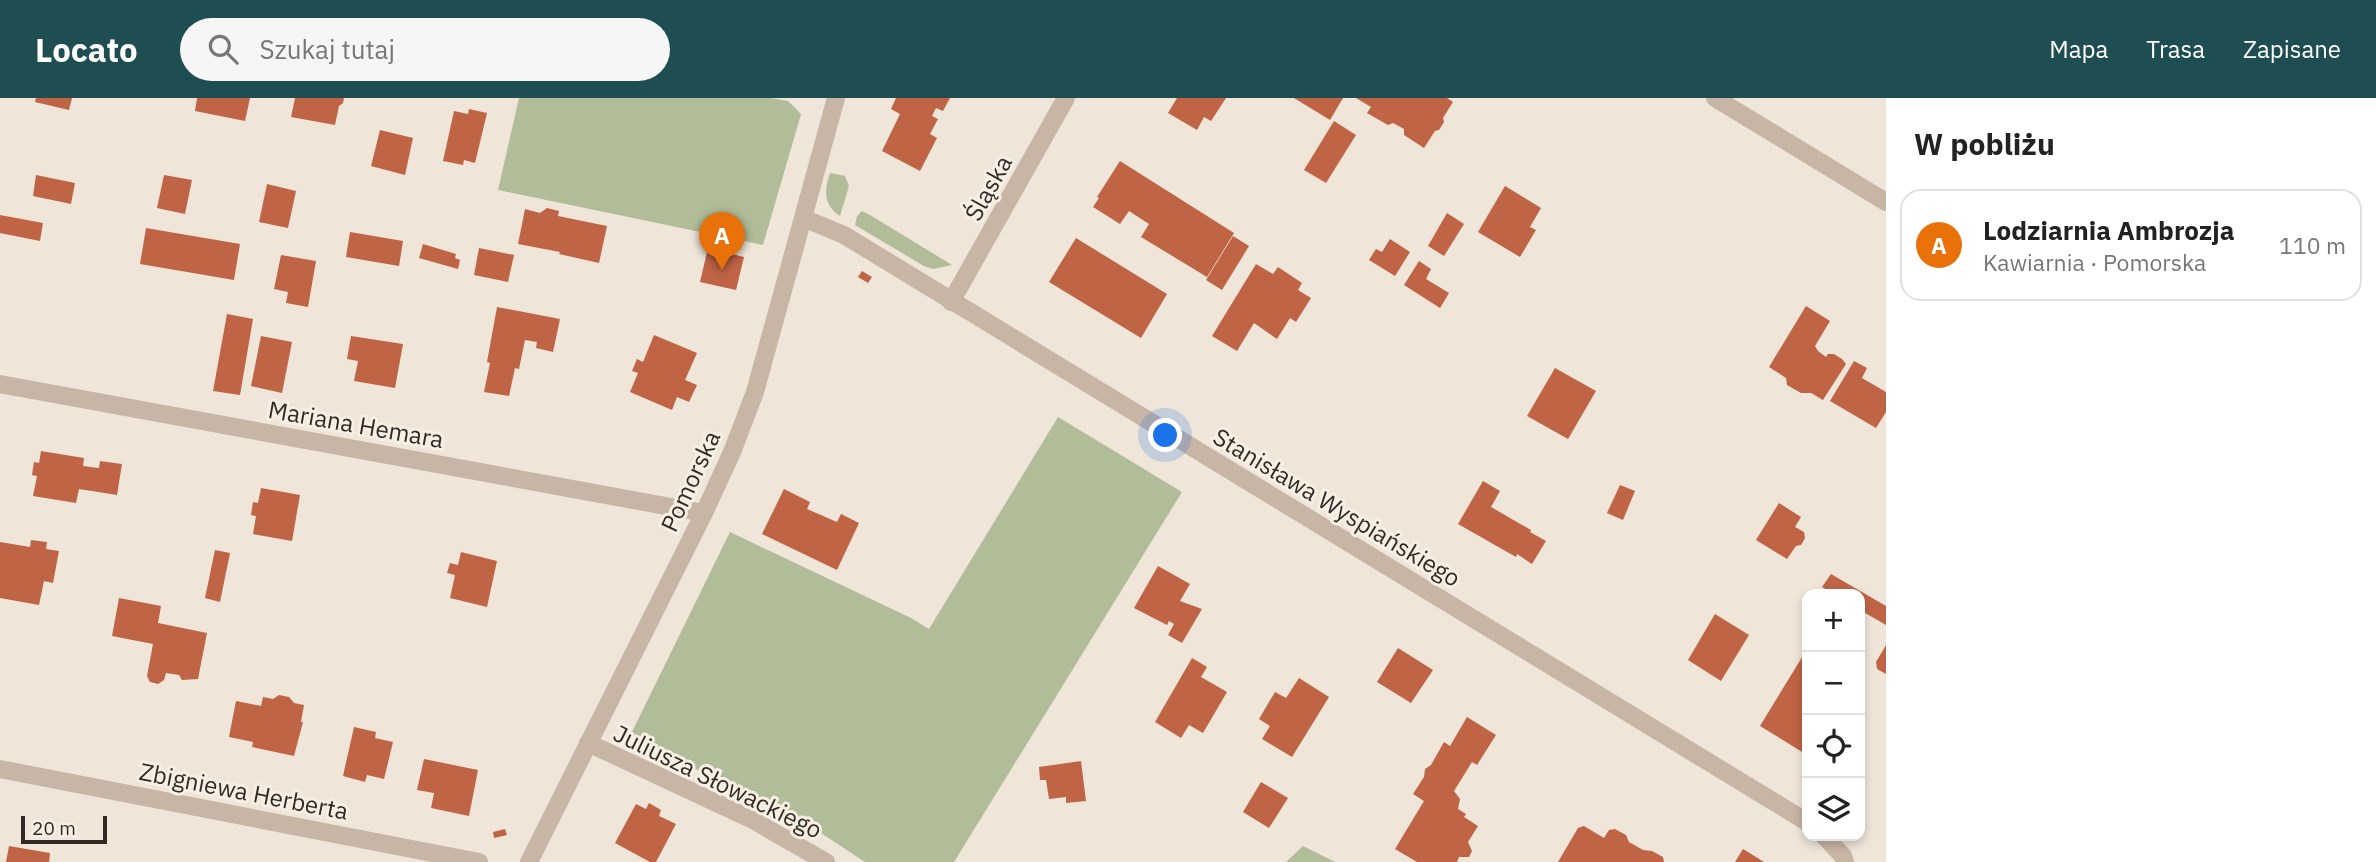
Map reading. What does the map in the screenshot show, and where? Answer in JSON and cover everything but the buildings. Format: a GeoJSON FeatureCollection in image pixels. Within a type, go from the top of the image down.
{"type":"FeatureCollection","features":[{"type":"Feature","properties":{"kind":"street","name":"Śląska"},"geometry":{"type":"LineString","coordinates":[[951,302],[1066,98]]}},
{"type":"Feature","properties":{"kind":"street"},"geometry":{"type":"LineString","coordinates":[[1715,98],[1886,202]]}},
{"type":"Feature","properties":{"kind":"street","name":"Pomorska"},"geometry":{"type":"LineString","coordinates":[[529,862],[732,452],[755,392],[803,218],[831,99]]}},
{"type":"Feature","properties":{"kind":"street","name":"Stanisława Wyspiańskiego"},"geometry":{"type":"LineString","coordinates":[[803,218],[844,235],[1802,819]]}},
{"type":"Feature","properties":{"kind":"street","name":"Mariana Hemara"},"geometry":{"type":"LineString","coordinates":[[0,384],[704,513]]}},
{"type":"Feature","properties":{"kind":"street","name":"Juliusza Słowackiego"},"geometry":{"type":"LineString","coordinates":[[588,743],[751,819],[826,862]]}},
{"type":"Feature","properties":{"kind":"street","name":"Zbigniewa Herberta"},"geometry":{"type":"LineString","coordinates":[[0,769],[480,862]]}},
{"type":"Feature","properties":{"kind":"street"},"geometry":{"type":"LineString","coordinates":[[1829,841],[1845,862]]}},
{"type":"Feature","properties":{"kind":"green space"},"geometry":{"type":"Polygon","coordinates":[[[519,98],[770,98],[788,101],[801,114],[763,245],[498,190],[519,98]]]}},
{"type":"Feature","properties":{"kind":"green space"},"geometry":{"type":"Polygon","coordinates":[[[830,173],[845,176],[849,186],[840,216],[830,207],[826,197],[830,173]]]}},
{"type":"Feature","properties":{"kind":"green space"},"geometry":{"type":"Polygon","coordinates":[[[862,211],[952,265],[933,269],[924,266],[855,225],[857,216],[862,211]]]}},
{"type":"Feature","properties":{"kind":"green space"},"geometry":{"type":"Polygon","coordinates":[[[1058,417],[1182,492],[954,862],[865,862],[792,814],[629,738],[730,532],[929,629],[1058,417]]]}},
{"type":"Feature","properties":{"kind":"green space"},"geometry":{"type":"Polygon","coordinates":[[[1303,846],[1335,862],[1286,862],[1303,846]]]}},
{"type":"Feature","properties":{"kind":"place","name":"Lodziarnia Ambrozja"},"geometry":{"type":"Point","coordinates":[722,270]}}]}
